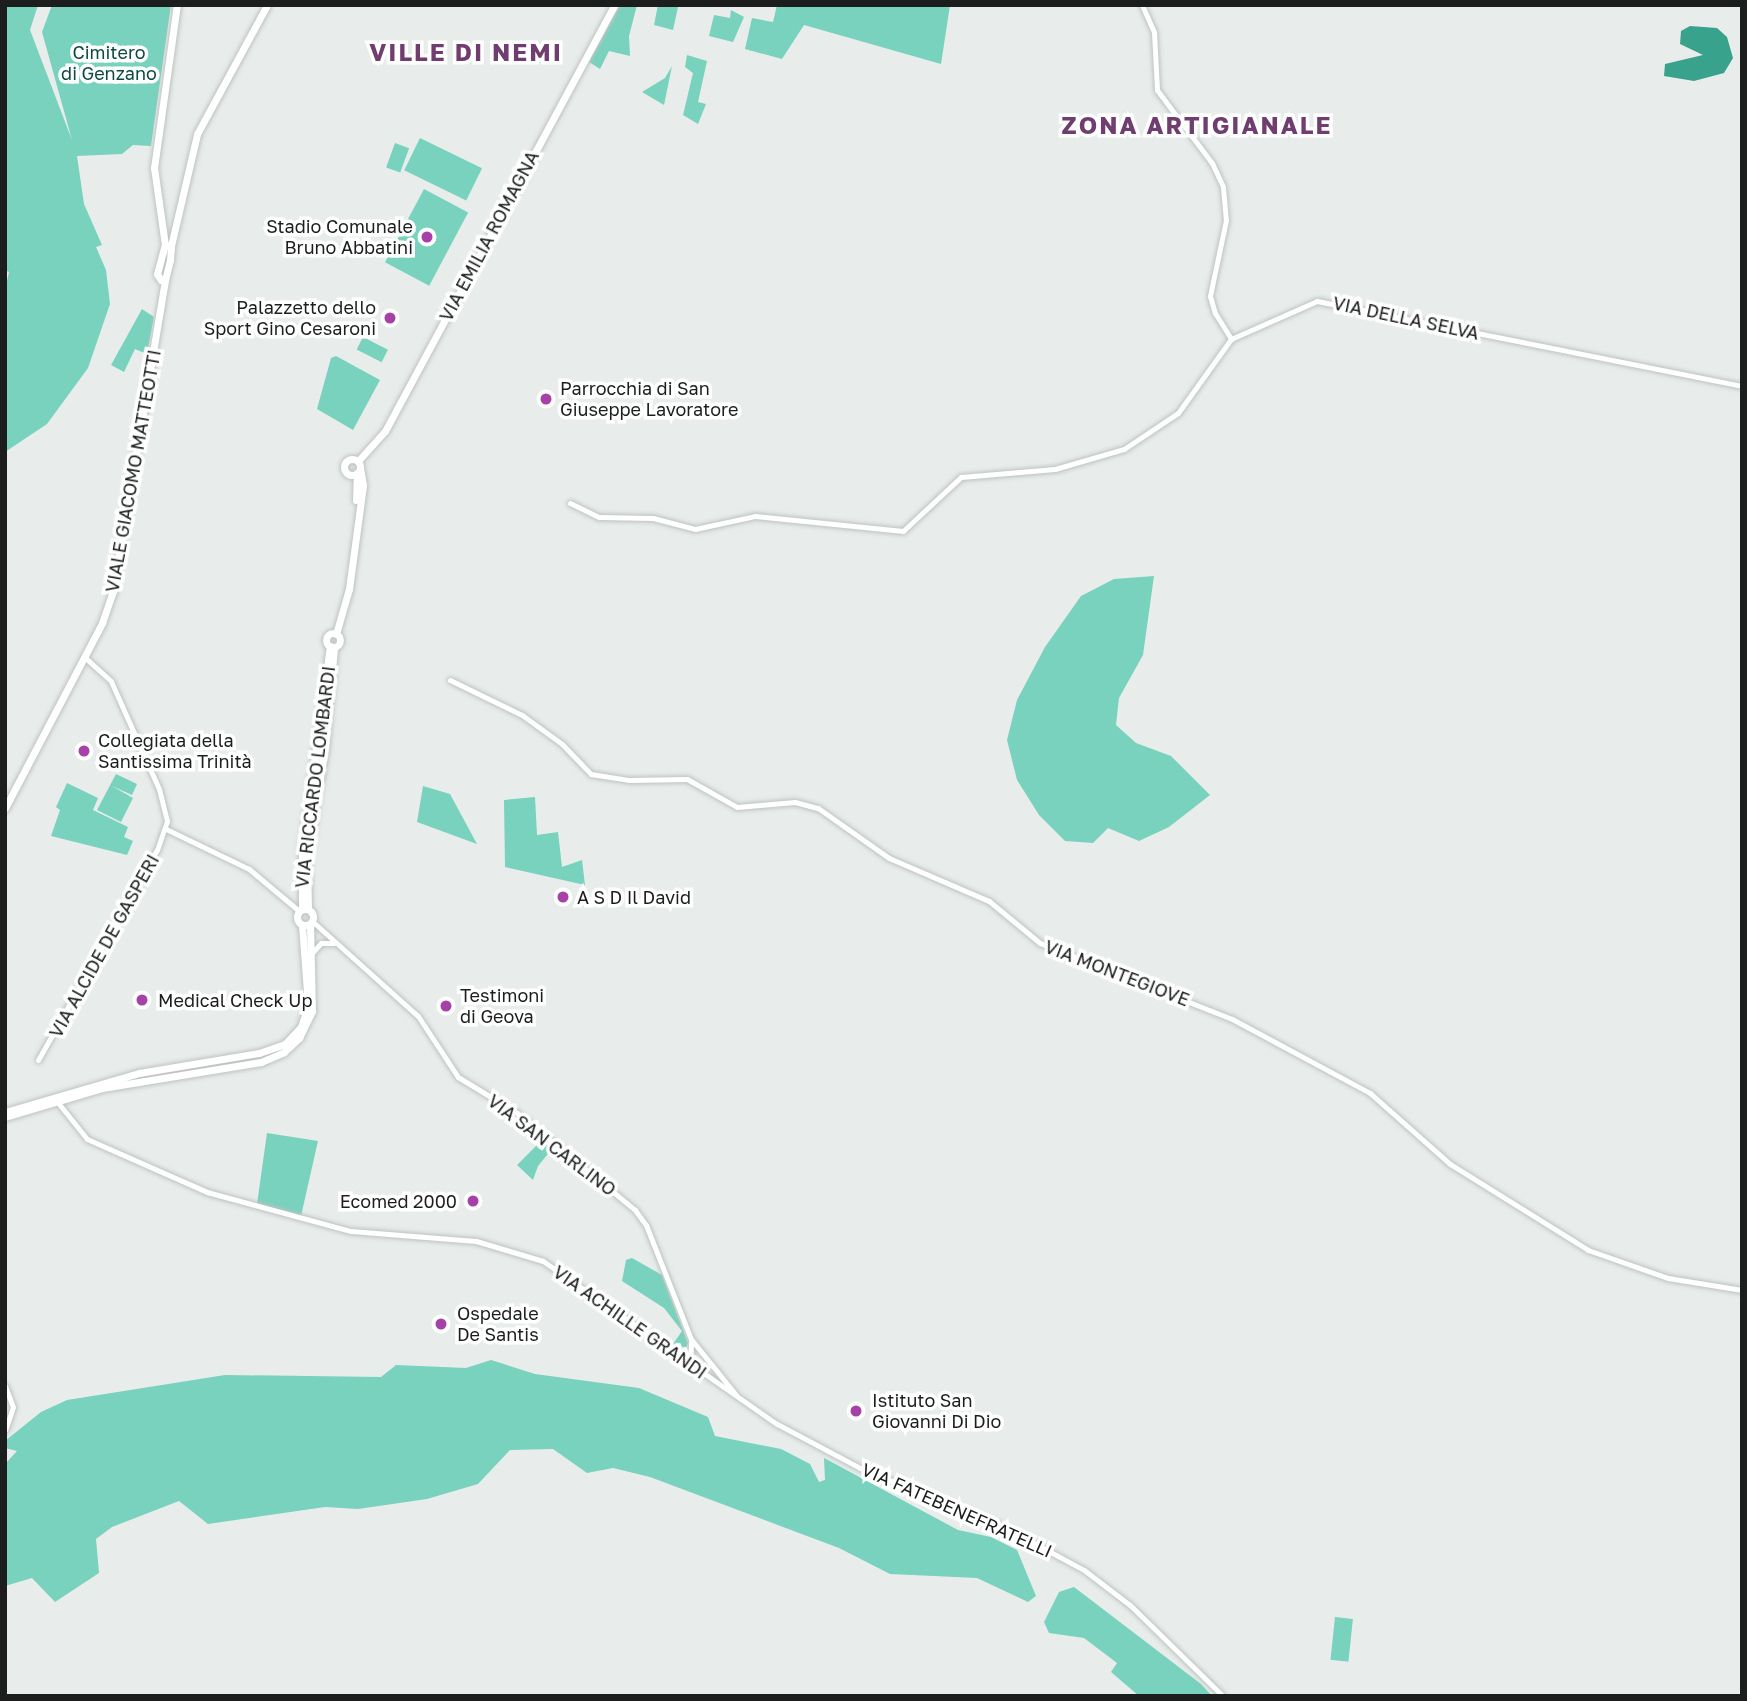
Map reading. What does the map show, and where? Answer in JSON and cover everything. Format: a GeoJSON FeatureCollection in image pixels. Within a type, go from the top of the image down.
{"type":"FeatureCollection","features":[{"type":"Feature","properties":{"kind":"main road"},"geometry":{"type":"LineString","coordinates":[[168,246],[153,171],[177,5]]}},
{"type":"Feature","properties":{"kind":"main road","name":"VIALE GIACOMO MATTEOTTI"},"geometry":{"type":"LineString","coordinates":[[5,808],[102,623],[116,580],[165,280],[168,246],[199,129],[267,5]]}},
{"type":"Feature","properties":{"kind":"main road","name":"VIA EMILIA ROMAGNA"},"geometry":{"type":"LineString","coordinates":[[358,467],[387,429],[614,5]]}},
{"type":"Feature","properties":{"kind":"main road","name":"VIA RICCARDO LOMBARDI"},"geometry":{"type":"LineString","coordinates":[[303,910],[302,850],[332,646],[327,639],[334,634],[344,593],[358,467]]}},
{"type":"Feature","properties":{"kind":"main road"},"geometry":{"type":"LineString","coordinates":[[303,910],[297,918],[308,923]]}},
{"type":"Feature","properties":{"kind":"main road"},"geometry":{"type":"LineString","coordinates":[[54,1098],[142,1079],[261,1062],[284,1052],[299,1038],[311,1015],[311,954],[308,923],[303,910]]}},
{"type":"Feature","properties":{"kind":"main road"},"geometry":{"type":"LineString","coordinates":[[7,1115],[139,1073],[267,1051],[285,1044],[302,1027],[308,1005],[308,923]]}},
{"type":"Feature","properties":{"kind":"street"},"geometry":{"type":"LineString","coordinates":[[1142,5],[1154,32],[1157,90],[1210,160],[1223,187],[1226,222],[1210,293],[1214,313],[1231,339]]}},
{"type":"Feature","properties":{"kind":"street","name":"VIA DELLA SELVA"},"geometry":{"type":"LineString","coordinates":[[570,503],[598,517],[653,519],[695,528],[755,516],[903,531],[961,477],[1055,469],[1124,449],[1178,413],[1231,339],[1299,305],[1320,300],[1742,386]]}},
{"type":"Feature","properties":{"kind":"street"},"geometry":{"type":"LineString","coordinates":[[86,658],[108,675],[163,799],[166,829],[249,869],[303,910]]}},
{"type":"Feature","properties":{"kind":"street","name":"VIA MONTEGIOVE"},"geometry":{"type":"LineString","coordinates":[[450,680],[520,714],[562,744],[593,775],[687,779],[737,807],[798,802],[818,808],[889,858],[989,901],[1045,946],[1128,974],[1232,1018],[1370,1093],[1453,1167],[1588,1250],[1665,1278],[1742,1290]]}},
{"type":"Feature","properties":{"kind":"street","name":"VIA ALCIDE DE GASPERI"},"geometry":{"type":"LineString","coordinates":[[38,1060],[166,829]]}},
{"type":"Feature","properties":{"kind":"street","name":"VIA SAN CARLINO"},"geometry":{"type":"LineString","coordinates":[[308,923],[418,1016],[460,1078],[517,1114],[635,1210],[646,1225],[691,1339],[741,1400]]}},
{"type":"Feature","properties":{"kind":"street"},"geometry":{"type":"LineString","coordinates":[[311,954],[318,944],[334,943]]}},
{"type":"Feature","properties":{"kind":"street","name":"VIA ACHILLE GRANDI"},"geometry":{"type":"LineString","coordinates":[[54,1098],[87,1139],[207,1192],[351,1231],[465,1240],[529,1255],[565,1274],[741,1400]]}},
{"type":"Feature","properties":{"kind":"street"},"geometry":{"type":"LineString","coordinates":[[5,1124],[7,1115]]}},
{"type":"Feature","properties":{"kind":"street","name":"VIA SAN CARLINO"},"geometry":{"type":"LineString","coordinates":[[690,1364],[691,1339]]}},
{"type":"Feature","properties":{"kind":"street"},"geometry":{"type":"LineString","coordinates":[[678,1355],[691,1347]]}},
{"type":"Feature","properties":{"kind":"street"},"geometry":{"type":"LineString","coordinates":[[690,1364],[698,1350]]}},
{"type":"Feature","properties":{"kind":"street"},"geometry":{"type":"LineString","coordinates":[[699,1370],[712,1365]]}},
{"type":"Feature","properties":{"kind":"street"},"geometry":{"type":"LineString","coordinates":[[5,1387],[13,1407],[5,1430]]}},
{"type":"Feature","properties":{"kind":"street","name":"VIA FATEBENEFRATELLI"},"geometry":{"type":"LineString","coordinates":[[741,1400],[838,1457],[1004,1527],[1084,1570],[1130,1605],[1223,1696]]}},
{"type":"Feature","properties":{"kind":"green space","name":"Cimitero di Genzano"},"geometry":{"type":"Polygon","coordinates":[[[5,5],[38,5],[30,30],[72,140],[42,32],[52,5],[171,5],[151,146],[133,145],[122,154],[77,156],[84,204],[102,245],[96,247],[106,270],[110,304],[88,368],[47,424],[5,452],[5,290],[9,272],[5,270],[5,5]]]}},
{"type":"Feature","properties":{"kind":"green space"},"geometry":{"type":"Polygon","coordinates":[[[620,5],[637,5],[629,36],[630,56],[609,51],[600,69],[589,62],[620,5]]]}},
{"type":"Feature","properties":{"kind":"green space"},"geometry":{"type":"Polygon","coordinates":[[[658,5],[678,7],[673,30],[654,25],[658,5]]]}},
{"type":"Feature","properties":{"kind":"green space"},"geometry":{"type":"Polygon","coordinates":[[[777,5],[950,5],[941,64],[804,25],[782,59],[745,49],[752,18],[773,22],[777,5]]]}},
{"type":"Feature","properties":{"kind":"green space"},"geometry":{"type":"Polygon","coordinates":[[[731,10],[744,17],[733,42],[709,36],[714,15],[730,18],[731,10]]]}},
{"type":"Feature","properties":{"kind":"green space"},"geometry":{"type":"Polygon","coordinates":[[[687,55],[707,61],[698,102],[706,104],[698,124],[683,115],[693,73],[685,67],[687,55]]]}},
{"type":"Feature","properties":{"kind":"green space"},"geometry":{"type":"Polygon","coordinates":[[[672,66],[664,105],[642,92],[665,78],[672,66]]]}},
{"type":"Feature","properties":{"kind":"green space"},"geometry":{"type":"Polygon","coordinates":[[[420,138],[482,168],[466,201],[404,170],[420,138]]]}},
{"type":"Feature","properties":{"kind":"green space"},"geometry":{"type":"Polygon","coordinates":[[[395,143],[409,148],[400,173],[386,167],[395,143]]]}},
{"type":"Feature","properties":{"kind":"green space","name":"Stadio Comunale Bruno Abbatini"},"geometry":{"type":"Polygon","coordinates":[[[424,189],[468,212],[429,286],[385,262],[424,189]]]}},
{"type":"Feature","properties":{"kind":"green space"},"geometry":{"type":"Polygon","coordinates":[[[142,309],[154,317],[147,354],[135,349],[124,372],[111,365],[142,309]]]}},
{"type":"Feature","properties":{"kind":"green space"},"geometry":{"type":"Polygon","coordinates":[[[363,337],[388,350],[382,362],[357,349],[363,337]]]}},
{"type":"Feature","properties":{"kind":"green space"},"geometry":{"type":"Polygon","coordinates":[[[336,356],[380,380],[353,430],[317,409],[331,358],[336,356]]]}},
{"type":"Feature","properties":{"kind":"green space"},"geometry":{"type":"Polygon","coordinates":[[[1154,576],[1143,655],[1119,698],[1116,725],[1136,743],[1171,756],[1210,795],[1169,827],[1139,841],[1108,828],[1093,843],[1065,841],[1039,815],[1017,780],[1007,740],[1017,700],[1045,647],[1081,596],[1114,579],[1154,576]]]}},
{"type":"Feature","properties":{"kind":"green space"},"geometry":{"type":"Polygon","coordinates":[[[116,774],[137,784],[132,795],[112,786],[133,798],[121,822],[97,810],[116,774]]]}},
{"type":"Feature","properties":{"kind":"green space"},"geometry":{"type":"Polygon","coordinates":[[[67,783],[98,798],[93,810],[128,827],[124,837],[133,841],[127,855],[51,836],[60,810],[56,807],[67,783]]]}},
{"type":"Feature","properties":{"kind":"green space"},"geometry":{"type":"Polygon","coordinates":[[[423,786],[450,794],[477,844],[417,822],[423,786]]]}},
{"type":"Feature","properties":{"kind":"green space"},"geometry":{"type":"Polygon","coordinates":[[[535,797],[537,835],[558,832],[562,867],[582,860],[585,885],[505,867],[504,800],[535,797]]]}},
{"type":"Feature","properties":{"kind":"green space"},"geometry":{"type":"Polygon","coordinates":[[[267,1133],[318,1141],[301,1216],[257,1204],[267,1133]]]}},
{"type":"Feature","properties":{"kind":"green space"},"geometry":{"type":"Polygon","coordinates":[[[541,1141],[552,1149],[538,1166],[533,1180],[517,1165],[541,1141]]]}},
{"type":"Feature","properties":{"kind":"green space"},"geometry":{"type":"Polygon","coordinates":[[[632,1258],[662,1275],[688,1343],[685,1351],[671,1347],[682,1331],[664,1308],[622,1281],[626,1260],[632,1258]]]}},
{"type":"Feature","properties":{"kind":"green space"},"geometry":{"type":"Polygon","coordinates":[[[491,1360],[535,1374],[639,1388],[708,1417],[715,1436],[781,1449],[810,1464],[819,1482],[825,1480],[824,1458],[958,1530],[991,1537],[1017,1550],[1036,1596],[1028,1602],[977,1578],[890,1574],[839,1548],[650,1477],[613,1468],[587,1473],[553,1449],[510,1450],[478,1484],[427,1499],[358,1509],[325,1507],[208,1524],[179,1501],[112,1527],[96,1539],[99,1573],[55,1602],[32,1578],[5,1586],[5,1464],[17,1451],[5,1448],[5,1441],[41,1412],[67,1400],[225,1375],[381,1377],[396,1365],[466,1368],[491,1360]]]}},
{"type":"Feature","properties":{"kind":"green space"},"geometry":{"type":"Polygon","coordinates":[[[1074,1587],[1201,1684],[1212,1696],[1139,1696],[1111,1672],[1117,1663],[1084,1638],[1049,1633],[1044,1622],[1059,1592],[1074,1587]]]}},
{"type":"Feature","properties":{"kind":"green space"},"geometry":{"type":"Polygon","coordinates":[[[1335,1617],[1353,1619],[1348,1662],[1331,1660],[1335,1617]]]}},
{"type":"Feature","properties":{"kind":"shaded area"},"geometry":{"type":"Polygon","coordinates":[[[1690,26],[1717,28],[1727,37],[1733,58],[1724,73],[1694,81],[1664,76],[1665,64],[1703,55],[1680,44],[1681,31],[1690,26]]]}},
{"type":"Feature","properties":{"kind":"place","name":"Stadio Comunale Bruno Abbatini"},"geometry":{"type":"Point","coordinates":[427,237]}},
{"type":"Feature","properties":{"kind":"place","name":"Palazzetto dello Sport Gino Cesaroni"},"geometry":{"type":"Point","coordinates":[390,318]}},
{"type":"Feature","properties":{"kind":"place","name":"Parrocchia di San Giuseppe Lavoratore"},"geometry":{"type":"Point","coordinates":[546,399]}},
{"type":"Feature","properties":{"kind":"place","name":"Collegiata della Santissima Trinità"},"geometry":{"type":"Point","coordinates":[84,751]}},
{"type":"Feature","properties":{"kind":"place","name":"A S D Il David"},"geometry":{"type":"Point","coordinates":[563,897]}},
{"type":"Feature","properties":{"kind":"place","name":"Medical Check Up"},"geometry":{"type":"Point","coordinates":[142,1000]}},
{"type":"Feature","properties":{"kind":"place","name":"Testimoni di Geova"},"geometry":{"type":"Point","coordinates":[446,1006]}},
{"type":"Feature","properties":{"kind":"place","name":"Ecomed 2000"},"geometry":{"type":"Point","coordinates":[473,1201]}},
{"type":"Feature","properties":{"kind":"place","name":"Ospedale De Santis"},"geometry":{"type":"Point","coordinates":[441,1324]}},
{"type":"Feature","properties":{"kind":"place","name":"Istituto San Giovanni Di Dio"},"geometry":{"type":"Point","coordinates":[856,1411]}},
{"type":"Feature","properties":{"kind":"district","name":"VILLE DI NEMI"},"geometry":{"type":"Point","coordinates":[466,52]}},
{"type":"Feature","properties":{"kind":"district","name":"ZONA ARTIGIANALE"},"geometry":{"type":"Point","coordinates":[1197,125]}}]}
